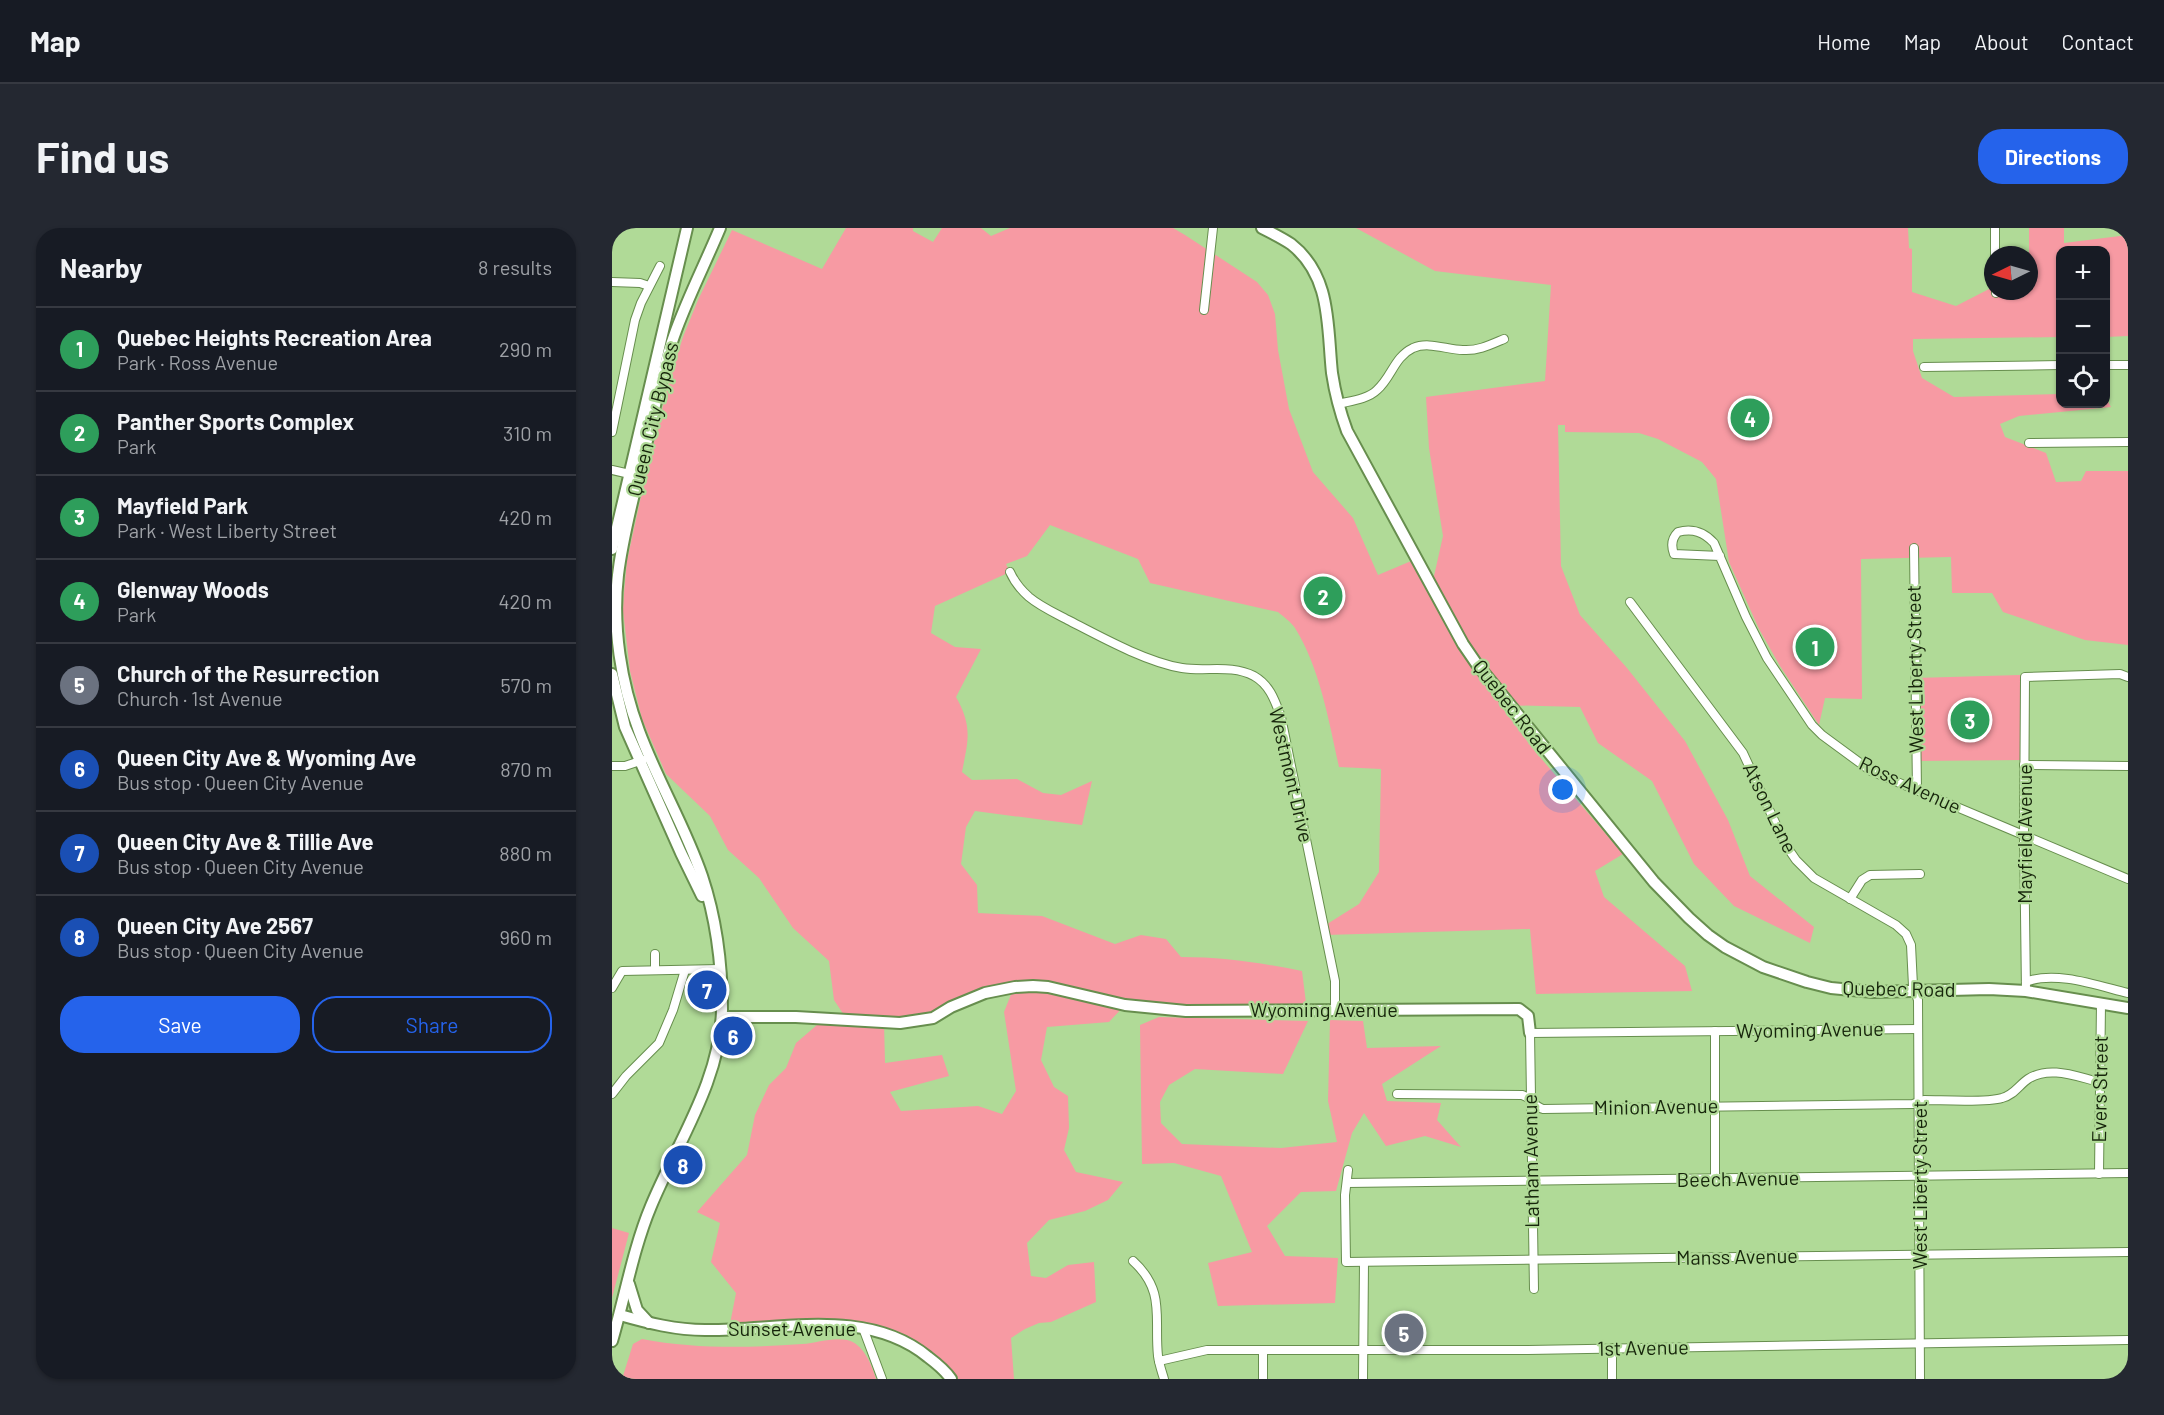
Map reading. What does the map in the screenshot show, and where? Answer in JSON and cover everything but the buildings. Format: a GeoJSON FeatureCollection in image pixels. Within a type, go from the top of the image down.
{"type":"FeatureCollection","features":[{"type":"Feature","properties":{"kind":"street"},"geometry":{"type":"LineString","coordinates":[[612,470],[633,475],[687,228]]}},
{"type":"Feature","properties":{"kind":"street","name":"Queen City Bypass"},"geometry":{"type":"LineString","coordinates":[[612,549],[674,337],[720,228]]}},
{"type":"Feature","properties":{"kind":"street"},"geometry":{"type":"LineString","coordinates":[[1204,310],[1213,228]]}},
{"type":"Feature","properties":{"kind":"street","name":"Quebec Road"},"geometry":{"type":"LineString","coordinates":[[1262,228],[1290,243],[1313,270],[1328,312],[1330,352],[1338,404],[1355,449],[1476,663],[1671,901],[1708,935],[1755,963],[1786,976],[1830,988],[1852,991],[1915,992],[2026,986],[2128,1008]]}},
{"type":"Feature","properties":{"kind":"street"},"geometry":{"type":"LineString","coordinates":[[1995,228],[1995,246]]}},
{"type":"Feature","properties":{"kind":"street"},"geometry":{"type":"LineString","coordinates":[[612,432],[630,338],[641,303],[660,266]]}},
{"type":"Feature","properties":{"kind":"street"},"geometry":{"type":"LineString","coordinates":[[612,282],[640,283],[649,286]]}},
{"type":"Feature","properties":{"kind":"street"},"geometry":{"type":"LineString","coordinates":[[1338,404],[1372,394],[1386,381],[1398,358],[1415,348],[1429,345],[1473,350],[1504,339]]}},
{"type":"Feature","properties":{"kind":"street"},"geometry":{"type":"LineString","coordinates":[[1924,367],[2056,365]]}},
{"type":"Feature","properties":{"kind":"street"},"geometry":{"type":"LineString","coordinates":[[2110,365],[2128,365]]}},
{"type":"Feature","properties":{"kind":"street"},"geometry":{"type":"LineString","coordinates":[[2029,443],[2128,442]]}},
{"type":"Feature","properties":{"kind":"street","name":"Queen City Bypass"},"geometry":{"type":"LineString","coordinates":[[633,475],[617,578],[617,621],[624,680],[645,759]]}},
{"type":"Feature","properties":{"kind":"street","name":"Ross Avenue"},"geometry":{"type":"LineString","coordinates":[[1720,556],[1674,554],[1673,538],[1678,532],[1693,530],[1702,533],[1714,543],[1720,556],[1746,617],[1767,658],[1812,725],[1863,767],[2128,879]]}},
{"type":"Feature","properties":{"kind":"street","name":"West Liberty Street"},"geometry":{"type":"LineString","coordinates":[[1914,548],[1917,791]]}},
{"type":"Feature","properties":{"kind":"street","name":"Westmont Drive"},"geometry":{"type":"LineString","coordinates":[[1010,572],[1014,581],[1034,601],[1116,644],[1180,668],[1225,669],[1243,672],[1257,678],[1270,691],[1281,717],[1324,926],[1335,981],[1335,1009]]}},
{"type":"Feature","properties":{"kind":"street","name":"Atson Lane"},"geometry":{"type":"LineString","coordinates":[[1630,602],[1743,753],[1785,844],[1796,860],[1814,878],[1896,925],[1906,934],[1911,945],[1915,992]]}},
{"type":"Feature","properties":{"kind":"street"},"geometry":{"type":"LineString","coordinates":[[612,674],[625,727],[645,759],[681,853],[710,910],[720,969],[722,1017],[706,1084],[651,1206],[641,1234],[612,1341]]}},
{"type":"Feature","properties":{"kind":"street","name":"Mayfield Avenue"},"geometry":{"type":"LineString","coordinates":[[2026,986],[2025,677],[2120,675],[2128,677]]}},
{"type":"Feature","properties":{"kind":"street"},"geometry":{"type":"LineString","coordinates":[[612,765],[625,766],[645,759]]}},
{"type":"Feature","properties":{"kind":"street"},"geometry":{"type":"LineString","coordinates":[[2025,765],[2128,766]]}},
{"type":"Feature","properties":{"kind":"street"},"geometry":{"type":"LineString","coordinates":[[1850,899],[1862,880],[1870,875],[1920,874]]}},
{"type":"Feature","properties":{"kind":"street"},"geometry":{"type":"LineString","coordinates":[[655,954],[655,970]]}},
{"type":"Feature","properties":{"kind":"street"},"geometry":{"type":"LineString","coordinates":[[612,988],[622,971],[720,969]]}},
{"type":"Feature","properties":{"kind":"street"},"geometry":{"type":"LineString","coordinates":[[612,1094],[626,1076],[659,1043],[673,1010],[685,970]]}},
{"type":"Feature","properties":{"kind":"street","name":"Quebec Road"},"geometry":{"type":"LineString","coordinates":[[2026,986],[2033,980],[2068,979],[2128,993]]}},
{"type":"Feature","properties":{"kind":"street","name":"Wyoming Avenue"},"geometry":{"type":"LineString","coordinates":[[722,1017],[792,1017],[900,1023],[933,1018],[951,1007],[985,993],[1033,986],[1048,987],[1125,1005],[1186,1011],[1519,1009],[1528,1016],[1530,1033],[1918,1029]]}},
{"type":"Feature","properties":{"kind":"street","name":"West Liberty Street"},"geometry":{"type":"LineString","coordinates":[[1915,992],[1918,1000],[1920,1103],[1920,1379]]}},
{"type":"Feature","properties":{"kind":"street","name":"Evers Street"},"geometry":{"type":"LineString","coordinates":[[2099,1174],[2101,1004]]}},
{"type":"Feature","properties":{"kind":"street"},"geometry":{"type":"LineString","coordinates":[[1715,1031],[1715,1179]]}},
{"type":"Feature","properties":{"kind":"street","name":"Latham Avenue"},"geometry":{"type":"LineString","coordinates":[[1530,1033],[1534,1289]]}},
{"type":"Feature","properties":{"kind":"street","name":"Minion Avenue"},"geometry":{"type":"LineString","coordinates":[[1397,1094],[1522,1095],[1543,1109],[1912,1104],[1923,1100],[2001,1099],[2016,1091],[2029,1079],[2047,1072],[2059,1072],[2100,1082]]}},
{"type":"Feature","properties":{"kind":"street"},"geometry":{"type":"LineString","coordinates":[[1347,1183],[1348,1170]]}},
{"type":"Feature","properties":{"kind":"street","name":"Beech Avenue"},"geometry":{"type":"LineString","coordinates":[[1347,1183],[2128,1173]]}},
{"type":"Feature","properties":{"kind":"street","name":"Manss Avenue"},"geometry":{"type":"LineString","coordinates":[[1347,1183],[1346,1262],[2128,1252]]}},
{"type":"Feature","properties":{"kind":"street"},"geometry":{"type":"LineString","coordinates":[[1133,1261],[1146,1275],[1155,1292],[1158,1311],[1159,1361],[1164,1379]]}},
{"type":"Feature","properties":{"kind":"street"},"geometry":{"type":"LineString","coordinates":[[1363,1379],[1364,1262]]}},
{"type":"Feature","properties":{"kind":"street"},"geometry":{"type":"LineString","coordinates":[[628,1283],[637,1310],[649,1323]]}},
{"type":"Feature","properties":{"kind":"street","name":"Sunset Avenue"},"geometry":{"type":"LineString","coordinates":[[620,1315],[677,1328],[706,1330],[826,1325],[863,1328],[907,1342],[951,1379]]}},
{"type":"Feature","properties":{"kind":"street"},"geometry":{"type":"LineString","coordinates":[[863,1328],[882,1379]]}},
{"type":"Feature","properties":{"kind":"street","name":"1st Avenue"},"geometry":{"type":"LineString","coordinates":[[1159,1361],[1207,1350],[1357,1349],[1363,1351],[2128,1340]]}},
{"type":"Feature","properties":{"kind":"street"},"geometry":{"type":"LineString","coordinates":[[1612,1348],[1612,1379]]}},
{"type":"Feature","properties":{"kind":"street"},"geometry":{"type":"LineString","coordinates":[[1263,1350],[1263,1379]]}},
{"type":"Feature","properties":{"kind":"shaded area"},"geometry":{"type":"Polygon","coordinates":[[[846,228],[913,228],[913,231],[933,242],[942,228],[981,228],[991,236],[1010,228],[1173,228],[1257,282],[1268,295],[1275,314],[1278,350],[1289,409],[1313,472],[1353,518],[1378,575],[1416,559],[1432,585],[1443,536],[1429,448],[1426,397],[1545,381],[1551,285],[1435,271],[1356,228],[1908,228],[1909,248],[1912,249],[1912,292],[1956,306],[1984,292],[1984,300],[2038,300],[2038,246],[2029,246],[2029,228],[2064,228],[2064,243],[2128,235],[2128,336],[2110,337],[2110,246],[2056,246],[2056,337],[1913,339],[1913,351],[1922,378],[1954,397],[2056,394],[2056,408],[2101,408],[2019,416],[2000,424],[2005,437],[2046,453],[2056,482],[2081,481],[2086,471],[2128,471],[2128,645],[2085,640],[2003,612],[1992,593],[1952,593],[1951,557],[1861,559],[1862,699],[1825,698],[1819,725],[1780,666],[1759,629],[1729,562],[1716,479],[1702,462],[1658,439],[1639,433],[1565,432],[1565,425],[1558,425],[1561,566],[1580,615],[1627,668],[1685,741],[1728,820],[1750,876],[1814,927],[1810,943],[1734,906],[1694,864],[1652,781],[1598,743],[1580,707],[1500,705],[1533,749],[1623,854],[1595,871],[1604,897],[1685,966],[1692,991],[1536,994],[1530,929],[1326,935],[1324,926],[1359,904],[1379,872],[1381,769],[1339,767],[1317,678],[1295,628],[1278,612],[1150,583],[1138,559],[1050,525],[1027,556],[1006,564],[1010,572],[935,606],[931,633],[955,647],[981,649],[956,697],[965,717],[968,734],[962,772],[972,780],[1017,779],[1043,793],[1061,795],[1092,781],[1082,825],[975,811],[966,827],[961,864],[977,885],[978,913],[1042,916],[1115,944],[1141,935],[1166,939],[1181,957],[1242,961],[1302,971],[1306,1003],[1297,1010],[1125,1005],[1109,1022],[1047,1027],[1041,1060],[1054,1087],[1068,1096],[1069,1128],[1064,1150],[1076,1172],[1123,1182],[1108,1200],[1085,1211],[1049,1220],[1027,1243],[1031,1276],[1046,1278],[1068,1265],[1094,1262],[1096,1302],[1051,1322],[1039,1323],[1011,1338],[1014,1379],[951,1379],[923,1353],[863,1328],[729,1329],[736,1293],[711,1262],[720,1223],[697,1212],[747,1155],[755,1115],[769,1085],[786,1068],[796,1043],[824,1019],[848,1021],[834,1000],[829,961],[793,928],[759,878],[728,850],[710,816],[666,774],[642,719],[630,671],[623,611],[624,593],[627,561],[645,478],[670,378],[683,337],[732,230],[822,269],[846,228]],[[1014,987],[900,1023],[884,1023],[885,1063],[942,1055],[949,1076],[890,1092],[901,1111],[978,1106],[1002,1114],[1016,1091],[1004,1012],[1014,987]]]}},
{"type":"Feature","properties":{"kind":"shaded area"},"geometry":{"type":"Polygon","coordinates":[[[2020,675],[2025,677],[2025,760],[1916,761],[1915,678],[2020,675]]]}},
{"type":"Feature","properties":{"kind":"shaded area"},"geometry":{"type":"Polygon","coordinates":[[[1159,1017],[1308,1021],[1283,1074],[1195,1069],[1169,1085],[1160,1102],[1161,1123],[1182,1144],[1281,1148],[1337,1142],[1328,1101],[1330,1020],[1363,1021],[1367,1048],[1441,1046],[1382,1084],[1387,1101],[1441,1103],[1437,1120],[1461,1147],[1425,1136],[1386,1146],[1364,1113],[1352,1133],[1336,1191],[1301,1192],[1267,1226],[1285,1256],[1338,1258],[1335,1303],[1218,1306],[1208,1263],[1252,1252],[1221,1176],[1174,1163],[1142,1164],[1140,1025],[1159,1017]]]}},
{"type":"Feature","properties":{"kind":"shaded area"},"geometry":{"type":"Polygon","coordinates":[[[612,1228],[629,1233],[612,1298],[612,1228]]]}},
{"type":"Feature","properties":{"kind":"shaded area"},"geometry":{"type":"Polygon","coordinates":[[[642,1339],[681,1345],[722,1347],[847,1340],[858,1345],[862,1350],[876,1379],[622,1379],[633,1344],[642,1339]]]}},
{"type":"Feature","properties":{"kind":"place","name":"Glenway Woods"},"geometry":{"type":"Point","coordinates":[1750,418]}},
{"type":"Feature","properties":{"kind":"place","name":"Panther Sports Complex"},"geometry":{"type":"Point","coordinates":[1323,596]}},
{"type":"Feature","properties":{"kind":"place","name":"Quebec Heights Recreation Area"},"geometry":{"type":"Point","coordinates":[1815,647]}},
{"type":"Feature","properties":{"kind":"place","name":"Mayfield Park"},"geometry":{"type":"Point","coordinates":[1970,720]}},
{"type":"Feature","properties":{"kind":"place","name":"Queen City Ave & Tillie Ave"},"geometry":{"type":"Point","coordinates":[707,990]}},
{"type":"Feature","properties":{"kind":"place","name":"Queen City Ave & Wyoming Ave"},"geometry":{"type":"Point","coordinates":[733,1036]}},
{"type":"Feature","properties":{"kind":"place","name":"Queen City Ave 2567"},"geometry":{"type":"Point","coordinates":[683,1165]}},
{"type":"Feature","properties":{"kind":"place","name":"Church of the Resurrection"},"geometry":{"type":"Point","coordinates":[1404,1333]}}]}
